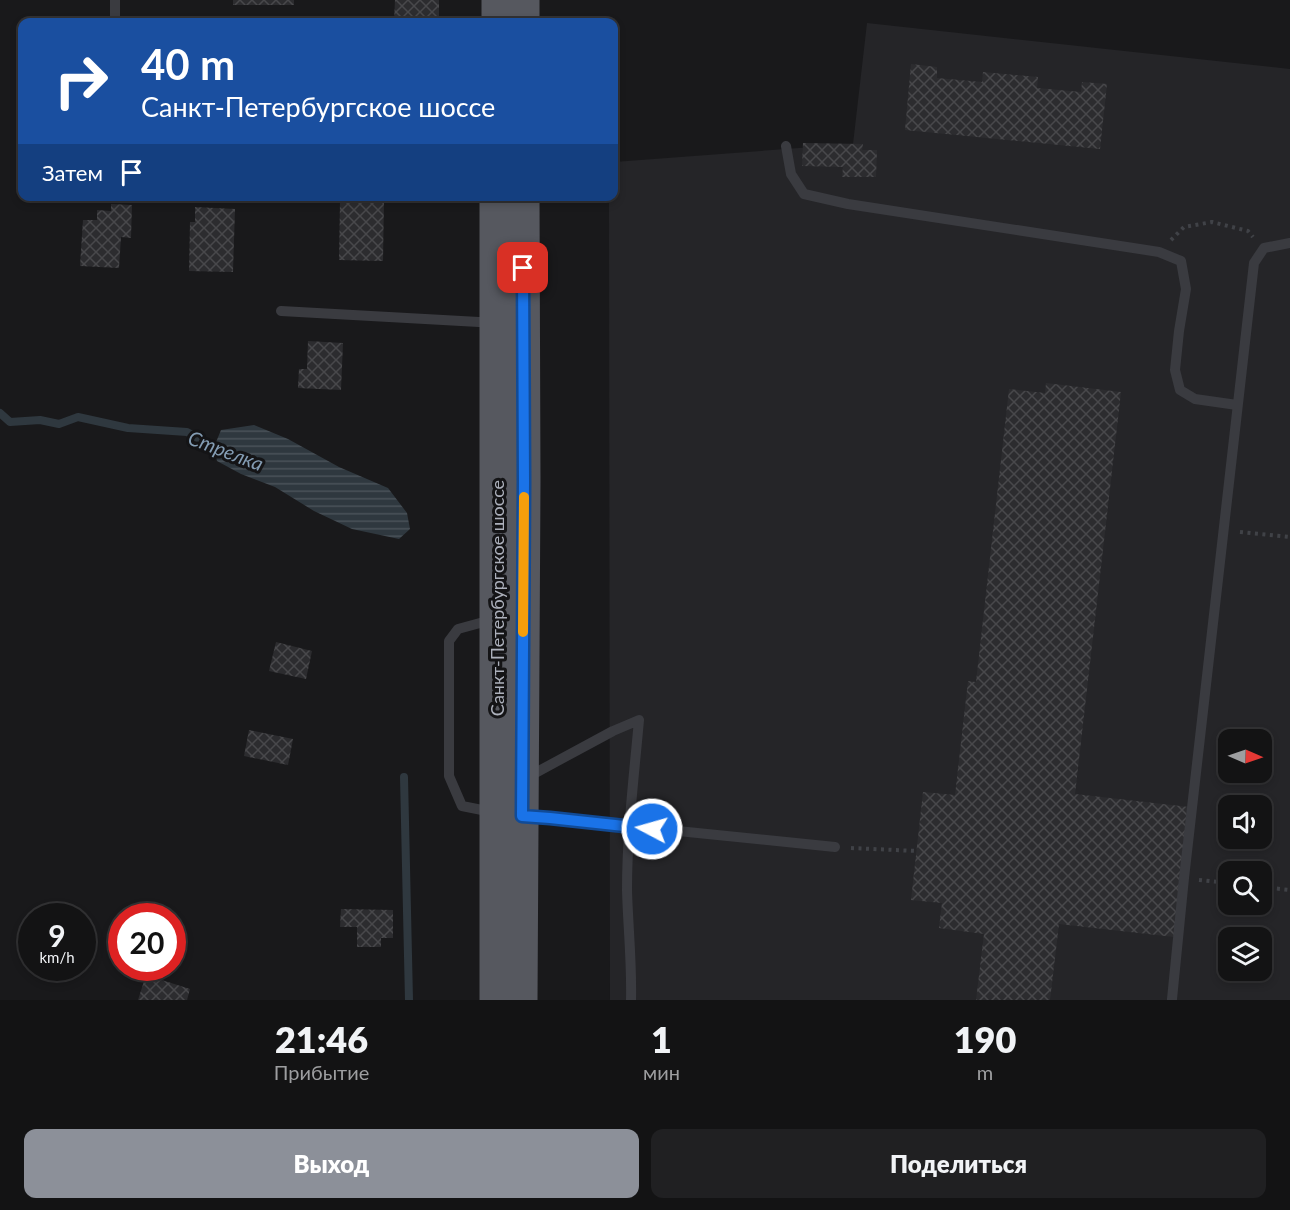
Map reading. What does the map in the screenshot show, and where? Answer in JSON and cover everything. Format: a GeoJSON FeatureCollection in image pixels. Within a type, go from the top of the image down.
{"type":"FeatureCollection","features":[{"type":"Feature","properties":{"kind":"main road"},"geometry":{"type":"LineString","coordinates":[[498,0],[498,18]]}},
{"type":"Feature","properties":{"kind":"main road"},"geometry":{"type":"LineString","coordinates":[[523,0],[523,18]]}},
{"type":"Feature","properties":{"kind":"main road","name":"Санкт-Петербургское шоссе"},"geometry":{"type":"LineString","coordinates":[[496,201],[497,618],[521,1000]]}},
{"type":"Feature","properties":{"kind":"main road","name":"Санкт-Петербургское шоссе"},"geometry":{"type":"LineString","coordinates":[[496,1000],[509,814],[523,772],[523,201]]}},
{"type":"Feature","properties":{"kind":"lane"},"geometry":{"type":"LineString","coordinates":[[115,18],[116,0]]}},
{"type":"Feature","properties":{"kind":"lane"},"geometry":{"type":"LineString","coordinates":[[786,146],[790,174],[804,194],[848,204],[1160,252],[1181,261],[1186,289],[1175,370],[1180,390],[1195,399],[1237,405]]}},
{"type":"Feature","properties":{"kind":"lane"},"geometry":{"type":"LineString","coordinates":[[1172,999],[1254,262],[1264,248],[1290,243]]}},
{"type":"Feature","properties":{"kind":"lane"},"geometry":{"type":"LineString","coordinates":[[281,311],[496,321]]}},
{"type":"Feature","properties":{"kind":"lane"},"geometry":{"type":"LineString","coordinates":[[497,618],[458,629],[449,641],[449,776],[462,806],[509,814],[835,847]]}},
{"type":"Feature","properties":{"kind":"lane"},"geometry":{"type":"LineString","coordinates":[[523,772],[537,772],[613,731],[639,720],[627,890],[632,973],[631,1000]]}},
{"type":"Feature","properties":{"kind":"path"},"geometry":{"type":"LineString","coordinates":[[1160,252],[1185,227],[1212,222],[1248,231],[1264,248]]}},
{"type":"Feature","properties":{"kind":"path"},"geometry":{"type":"LineString","coordinates":[[1246,533],[1290,537]]}},
{"type":"Feature","properties":{"kind":"path"},"geometry":{"type":"LineString","coordinates":[[858,848],[917,851]]}},
{"type":"Feature","properties":{"kind":"path"},"geometry":{"type":"LineString","coordinates":[[1184,878],[1218,882]]}},
{"type":"Feature","properties":{"kind":"path"},"geometry":{"type":"LineString","coordinates":[[1272,888],[1290,890]]}},
{"type":"Feature","properties":{"kind":"shaded area"},"geometry":{"type":"Polygon","coordinates":[[[867,23],[1290,69],[1290,1000],[610,1000],[609,201],[618,201],[618,162],[853,144],[867,23]]]}},
{"type":"Feature","properties":{"kind":"water"},"geometry":{"type":"Polygon","coordinates":[[[254,425],[288,439],[339,467],[388,488],[407,513],[410,529],[399,539],[352,529],[314,511],[275,487],[241,474],[217,461],[214,447],[221,430],[254,425]]]}},
{"type":"Feature","properties":{"kind":"building"},"geometry":{"type":"Polygon","coordinates":[[[233,0],[294,0],[294,5],[233,5],[233,0]]]}},
{"type":"Feature","properties":{"kind":"building"},"geometry":{"type":"Polygon","coordinates":[[[395,0],[439,0],[439,18],[394,18],[395,0]]]}},
{"type":"Feature","properties":{"kind":"building"},"geometry":{"type":"Polygon","coordinates":[[[911,64],[937,67],[937,78],[982,82],[983,72],[1038,77],[1037,88],[1081,92],[1082,82],[1107,84],[1100,149],[905,130],[911,64]]]}},
{"type":"Feature","properties":{"kind":"building"},"geometry":{"type":"Polygon","coordinates":[[[803,143],[863,144],[862,150],[877,150],[876,177],[842,177],[843,167],[802,166],[803,143]]]}},
{"type":"Feature","properties":{"kind":"building"},"geometry":{"type":"Polygon","coordinates":[[[340,201],[384,202],[383,261],[339,260],[340,201]]]}},
{"type":"Feature","properties":{"kind":"building"},"geometry":{"type":"Polygon","coordinates":[[[111,204],[132,205],[131,238],[121,237],[119,268],[80,266],[83,220],[97,220],[97,210],[111,211],[111,204]]]}},
{"type":"Feature","properties":{"kind":"building"},"geometry":{"type":"Polygon","coordinates":[[[195,207],[235,209],[233,272],[189,271],[190,222],[195,222],[195,207]]]}},
{"type":"Feature","properties":{"kind":"building"},"geometry":{"type":"Polygon","coordinates":[[[308,341],[343,343],[341,390],[298,388],[299,369],[307,369],[308,341]]]}},
{"type":"Feature","properties":{"kind":"building"},"geometry":{"type":"Polygon","coordinates":[[[1046,383],[1121,392],[1075,794],[1189,807],[1174,937],[1059,924],[1050,1000],[976,1000],[984,934],[939,928],[942,903],[911,900],[923,792],[955,795],[968,681],[976,682],[1009,389],[1045,393],[1046,383]]]}},
{"type":"Feature","properties":{"kind":"building"},"geometry":{"type":"Polygon","coordinates":[[[276,642],[312,651],[306,679],[269,671],[276,642]]]}},
{"type":"Feature","properties":{"kind":"building"},"geometry":{"type":"Polygon","coordinates":[[[249,730],[293,739],[288,765],[244,756],[249,730]]]}},
{"type":"Feature","properties":{"kind":"building"},"geometry":{"type":"Polygon","coordinates":[[[341,909],[393,910],[393,938],[381,938],[381,947],[357,947],[357,927],[340,927],[341,909]]]}},
{"type":"Feature","properties":{"kind":"building"},"geometry":{"type":"Polygon","coordinates":[[[144,981],[165,981],[190,989],[187,1000],[138,1000],[144,981]]]}},
{"type":"Feature","properties":{"kind":"waterway","name":"Стрелка"},"geometry":{"type":"LineString","coordinates":[[0,413],[10,422],[40,420],[59,424],[78,417],[128,428],[187,432],[221,450]]}},
{"type":"Feature","properties":{"kind":"waterway"},"geometry":{"type":"LineString","coordinates":[[404,777],[409,1000]]}},
{"type":"Feature","properties":{"kind":"slow traffic"},"geometry":{"type":"LineString","coordinates":[[523,632],[524,497]]}},
{"type":"Feature","properties":{"kind":"route"},"geometry":{"type":"LineString","coordinates":[[523,268],[522,816],[652,829]]}}]}
